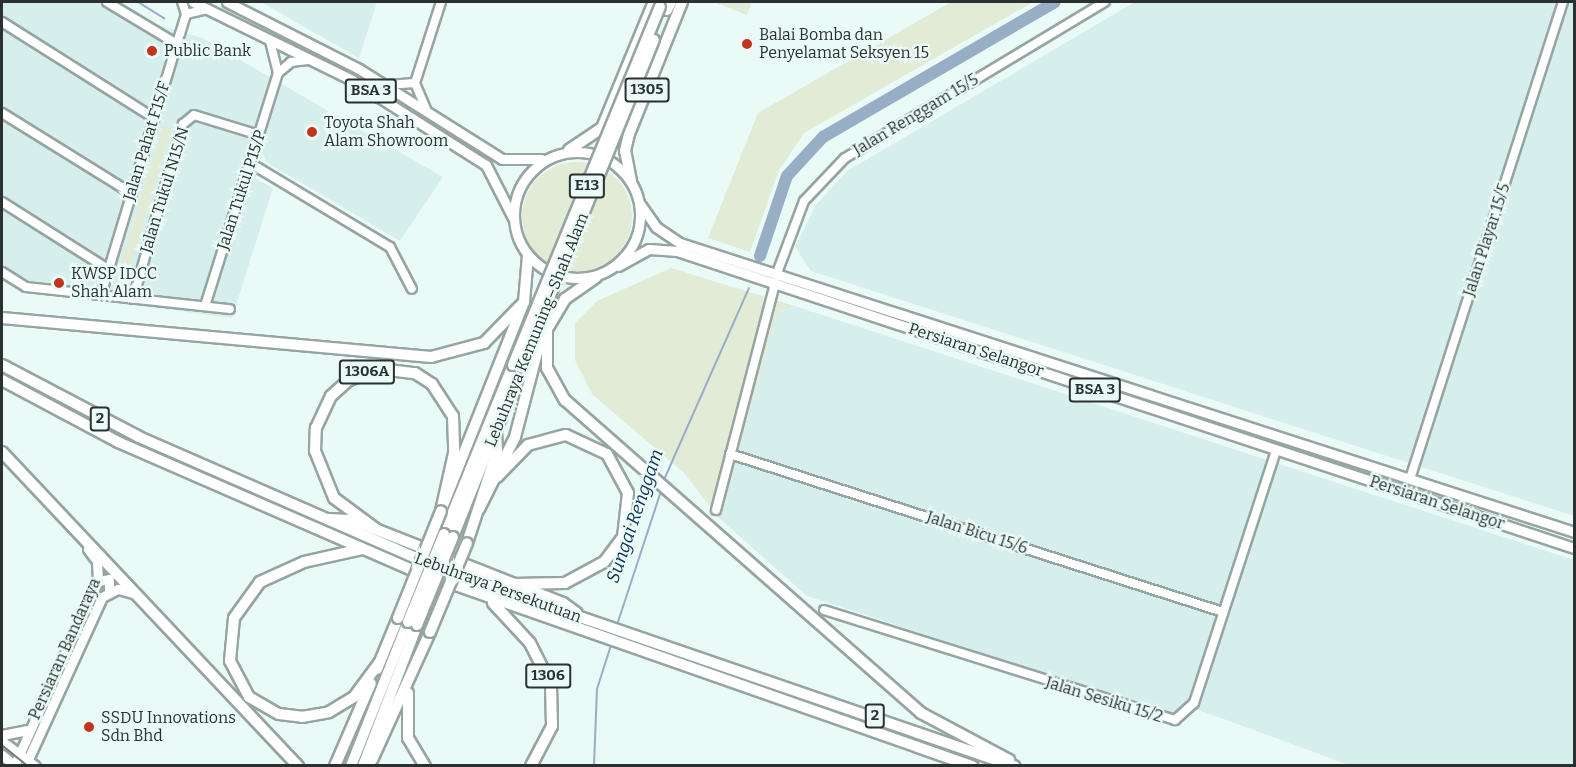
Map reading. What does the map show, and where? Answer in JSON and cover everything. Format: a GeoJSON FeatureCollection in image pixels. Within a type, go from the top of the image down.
{"type":"FeatureCollection","features":[{"type":"Feature","properties":{"kind":"highway","name":"1305"},"geometry":{"type":"LineString","coordinates":[[631,181],[625,151],[629,134],[682,2]]}},
{"type":"Feature","properties":{"kind":"highway"},"geometry":{"type":"LineString","coordinates":[[570,150],[602,128],[663,4]]}},
{"type":"Feature","properties":{"kind":"highway","name":"Lebuhraya Kemuning–Shah Alam"},"geometry":{"type":"LineString","coordinates":[[408,621],[496,430],[517,366],[663,4]]}},
{"type":"Feature","properties":{"kind":"highway"},"geometry":{"type":"LineString","coordinates":[[363,765],[441,512],[485,411],[524,302],[528,255]]}},
{"type":"Feature","properties":{"kind":"highway"},"geometry":{"type":"LineString","coordinates":[[497,477],[547,329],[573,290],[596,277]]}},
{"type":"Feature","properties":{"kind":"highway"},"geometry":{"type":"LineString","coordinates":[[2,318],[431,357],[484,343],[524,302]]}},
{"type":"Feature","properties":{"kind":"highway"},"geometry":{"type":"LineString","coordinates":[[547,329],[547,368],[565,400],[676,495],[921,714],[1016,765]]}},
{"type":"Feature","properties":{"kind":"highway","name":"Lebuhraya Persekutuan"},"geometry":{"type":"LineString","coordinates":[[2,365],[139,437],[446,571],[1016,765]]}},
{"type":"Feature","properties":{"kind":"highway","name":"Lebuhraya Kemuning–Shah Alam"},"geometry":{"type":"LineString","coordinates":[[448,535],[505,387],[517,366]]}},
{"type":"Feature","properties":{"kind":"highway","name":"1306A"},"geometry":{"type":"LineString","coordinates":[[375,529],[334,498],[315,451],[316,428],[331,396],[349,380],[380,369],[415,373],[432,384],[450,408],[456,434],[441,512]]}},
{"type":"Feature","properties":{"kind":"highway","name":"Lebuhraya Persekutuan"},"geometry":{"type":"LineString","coordinates":[[2,380],[118,442],[362,549],[490,600],[598,639],[972,765]]}},
{"type":"Feature","properties":{"kind":"highway"},"geometry":{"type":"LineString","coordinates":[[485,411],[505,387]]}},
{"type":"Feature","properties":{"kind":"highway"},"geometry":{"type":"LineString","coordinates":[[369,765],[409,687],[467,543],[497,451],[496,430]]}},
{"type":"Feature","properties":{"kind":"highway"},"geometry":{"type":"LineString","coordinates":[[478,508],[497,477],[528,445],[567,435],[607,454],[628,493],[623,537],[604,562],[565,584],[512,584]]}},
{"type":"Feature","properties":{"kind":"highway"},"geometry":{"type":"LineString","coordinates":[[2,452],[133,594],[298,765]]}},
{"type":"Feature","properties":{"kind":"highway"},"geometry":{"type":"LineString","coordinates":[[324,519],[352,520],[564,603],[586,620]]}},
{"type":"Feature","properties":{"kind":"highway"},"geometry":{"type":"LineString","coordinates":[[362,549],[304,562],[260,582],[234,618],[230,661],[249,697],[279,714],[302,717],[342,705],[379,663],[408,621]]}},
{"type":"Feature","properties":{"kind":"highway","name":"1306"},"geometry":{"type":"LineString","coordinates":[[490,600],[530,643],[551,685],[552,726],[531,765]]}},
{"type":"Feature","properties":{"kind":"highway"},"geometry":{"type":"LineString","coordinates":[[351,765],[408,621]]}},
{"type":"Feature","properties":{"kind":"highway"},"geometry":{"type":"LineString","coordinates":[[335,765],[379,663]]}},
{"type":"Feature","properties":{"kind":"highway"},"geometry":{"type":"LineString","coordinates":[[409,687],[408,738],[425,765]]}},
{"type":"Feature","properties":{"kind":"main road","name":"BSA 3"},"geometry":{"type":"LineString","coordinates":[[193,2],[376,94],[486,165],[513,220]]}},
{"type":"Feature","properties":{"kind":"main road","name":"BSA 3"},"geometry":{"type":"LineString","coordinates":[[227,2],[386,85],[502,159],[519,163],[547,158]]}},
{"type":"Feature","properties":{"kind":"main road"},"geometry":{"type":"LineString","coordinates":[[570,150],[608,160],[631,181],[640,204],[634,238],[618,266],[596,277],[555,274],[528,255],[513,220],[519,189],[547,158],[570,150]]}},
{"type":"Feature","properties":{"kind":"main road","name":"Persiaran Selangor"},"geometry":{"type":"LineString","coordinates":[[640,204],[656,227],[680,243],[1276,450],[1575,548]]}},
{"type":"Feature","properties":{"kind":"main road","name":"Persiaran Selangor"},"geometry":{"type":"LineString","coordinates":[[618,266],[662,247],[776,278],[1575,532]]}},
{"type":"Feature","properties":{"kind":"main road","name":"Persiaran Bandaraya"},"geometry":{"type":"LineString","coordinates":[[27,761],[28,730],[98,580],[97,561],[78,535]]}},
{"type":"Feature","properties":{"kind":"main road"},"geometry":{"type":"LineString","coordinates":[[98,580],[109,579],[109,590]]}},
{"type":"Feature","properties":{"kind":"main road","name":"Persiaran Bandaraya"},"geometry":{"type":"LineString","coordinates":[[15,765],[27,761],[109,590],[133,594]]}},
{"type":"Feature","properties":{"kind":"main road"},"geometry":{"type":"LineString","coordinates":[[2,735],[28,730]]}},
{"type":"Feature","properties":{"kind":"main road"},"geometry":{"type":"LineString","coordinates":[[38,735],[40,765]]}},
{"type":"Feature","properties":{"kind":"main road"},"geometry":{"type":"LineString","coordinates":[[2,741],[27,761]]}},
{"type":"Feature","properties":{"kind":"main road"},"geometry":{"type":"LineString","coordinates":[[2,756],[15,765]]}},
{"type":"Feature","properties":{"kind":"main road"},"geometry":{"type":"LineString","coordinates":[[2,756],[5,765]]}},
{"type":"Feature","properties":{"kind":"street"},"geometry":{"type":"LineString","coordinates":[[107,2],[177,44]]}},
{"type":"Feature","properties":{"kind":"street"},"geometry":{"type":"LineString","coordinates":[[182,2],[186,14],[207,9]]}},
{"type":"Feature","properties":{"kind":"street"},"geometry":{"type":"LineString","coordinates":[[429,113],[415,83],[441,2]]}},
{"type":"Feature","properties":{"kind":"street","name":"Jalan Renggam 15/5"},"geometry":{"type":"LineString","coordinates":[[776,278],[793,221],[829,172],[892,128],[1106,2]]}},
{"type":"Feature","properties":{"kind":"street","name":"Jalan Playar 15/5"},"geometry":{"type":"LineString","coordinates":[[1410,478],[1563,2]]}},
{"type":"Feature","properties":{"kind":"street","name":"Jalan Pahat F15/F"},"geometry":{"type":"LineString","coordinates":[[101,295],[186,14]]}},
{"type":"Feature","properties":{"kind":"street"},"geometry":{"type":"LineString","coordinates":[[2,22],[154,118]]}},
{"type":"Feature","properties":{"kind":"street"},"geometry":{"type":"LineString","coordinates":[[270,42],[278,73],[291,62],[308,60]]}},
{"type":"Feature","properties":{"kind":"street","name":"Jalan Tukul P15/P"},"geometry":{"type":"LineString","coordinates":[[205,306],[278,73]]}},
{"type":"Feature","properties":{"kind":"street"},"geometry":{"type":"LineString","coordinates":[[386,85],[415,83]]}},
{"type":"Feature","properties":{"kind":"street"},"geometry":{"type":"LineString","coordinates":[[2,112],[131,193]]}},
{"type":"Feature","properties":{"kind":"street","name":"Jalan Tukul N15/N"},"geometry":{"type":"LineString","coordinates":[[133,299],[183,124],[194,115],[259,135]]}},
{"type":"Feature","properties":{"kind":"street"},"geometry":{"type":"LineString","coordinates":[[250,163],[390,247],[411,289]]}},
{"type":"Feature","properties":{"kind":"street"},"geometry":{"type":"LineString","coordinates":[[2,202],[108,268]]}},
{"type":"Feature","properties":{"kind":"street"},"geometry":{"type":"LineString","coordinates":[[2,272],[26,287],[230,309]]}},
{"type":"Feature","properties":{"kind":"street"},"geometry":{"type":"LineString","coordinates":[[716,510],[776,278]]}},
{"type":"Feature","properties":{"kind":"street","name":"Jalan Sesiku 15/2"},"geometry":{"type":"LineString","coordinates":[[824,610],[1167,720],[1182,717],[1194,703],[1276,450]]}},
{"type":"Feature","properties":{"kind":"street","name":"Jalan Bicu 15/6"},"geometry":{"type":"LineString","coordinates":[[730,454],[1223,612]]}},
{"type":"Feature","properties":{"kind":"shaded area"},"geometry":{"type":"Polygon","coordinates":[[[2,2],[120,2],[160,26],[202,38],[443,177],[400,241],[266,162],[263,153],[255,178],[273,188],[232,318],[18,290],[2,280],[2,2]]]}},
{"type":"Feature","properties":{"kind":"shaded area"},"geometry":{"type":"Polygon","coordinates":[[[261,2],[377,2],[359,58],[261,2]]]}},
{"type":"Feature","properties":{"kind":"shaded area"},"geometry":{"type":"Polygon","coordinates":[[[1135,2],[1574,2],[1574,516],[811,271],[795,247],[816,205],[847,171],[1135,2]]]}},
{"type":"Feature","properties":{"kind":"shaded area"},"geometry":{"type":"Polygon","coordinates":[[[795,306],[1574,560],[1574,765],[1349,765],[1188,706],[1175,716],[807,596],[720,519],[777,313],[795,306]]]}},
{"type":"Feature","properties":{"kind":"green space"},"geometry":{"type":"Polygon","coordinates":[[[714,2],[752,2],[747,15],[714,2]]]}},
{"type":"Feature","properties":{"kind":"green space"},"geometry":{"type":"Polygon","coordinates":[[[951,2],[1033,2],[804,133],[779,170],[750,252],[708,238],[758,113],[951,2]]]}},
{"type":"Feature","properties":{"kind":"green space"},"geometry":{"type":"Polygon","coordinates":[[[163,125],[173,128],[123,290],[113,288],[163,125]]]}},
{"type":"Feature","properties":{"kind":"green space"},"geometry":{"type":"Polygon","coordinates":[[[577,162],[598,166],[616,178],[628,196],[632,217],[628,238],[616,256],[598,268],[577,272],[556,268],[538,256],[526,238],[522,217],[526,196],[538,178],[556,166],[577,162]]]}},
{"type":"Feature","properties":{"kind":"green space"},"geometry":{"type":"Polygon","coordinates":[[[671,268],[795,306],[777,313],[720,519],[684,473],[592,394],[575,360],[575,323],[597,301],[671,268]]]}},
{"type":"Feature","properties":{"kind":"waterway"},"geometry":{"type":"LineString","coordinates":[[138,2],[164,18]]}},
{"type":"Feature","properties":{"kind":"waterway","name":"Sungai Renggam"},"geometry":{"type":"LineString","coordinates":[[760,256],[787,176],[823,137],[1055,2]]}},
{"type":"Feature","properties":{"kind":"waterway","name":"Sungai Renggam"},"geometry":{"type":"LineString","coordinates":[[663,482],[749,288]]}},
{"type":"Feature","properties":{"kind":"waterway","name":"Sungai Renggam"},"geometry":{"type":"LineString","coordinates":[[617,625],[661,491]]}},
{"type":"Feature","properties":{"kind":"waterway","name":"Sungai Renggam"},"geometry":{"type":"LineString","coordinates":[[594,766],[597,689],[611,645]]}},
{"type":"Feature","properties":{"kind":"tram line"},"geometry":{"type":"LineString","coordinates":[[2,745],[28,766]]}},
{"type":"Feature","properties":{"kind":"place","name":"Balai Bomba dan Penyelamat Seksyen 15"},"geometry":{"type":"Point","coordinates":[747,44]}},
{"type":"Feature","properties":{"kind":"place","name":"Public Bank"},"geometry":{"type":"Point","coordinates":[152,51]}},
{"type":"Feature","properties":{"kind":"place","name":"Toyota Shah Alam Showroom"},"geometry":{"type":"Point","coordinates":[312,132]}},
{"type":"Feature","properties":{"kind":"place","name":"KWSP IDCC Shah Alam"},"geometry":{"type":"Point","coordinates":[59,283]}},
{"type":"Feature","properties":{"kind":"place","name":"SSDU Innovations Sdn Bhd"},"geometry":{"type":"Point","coordinates":[89,727]}}]}
